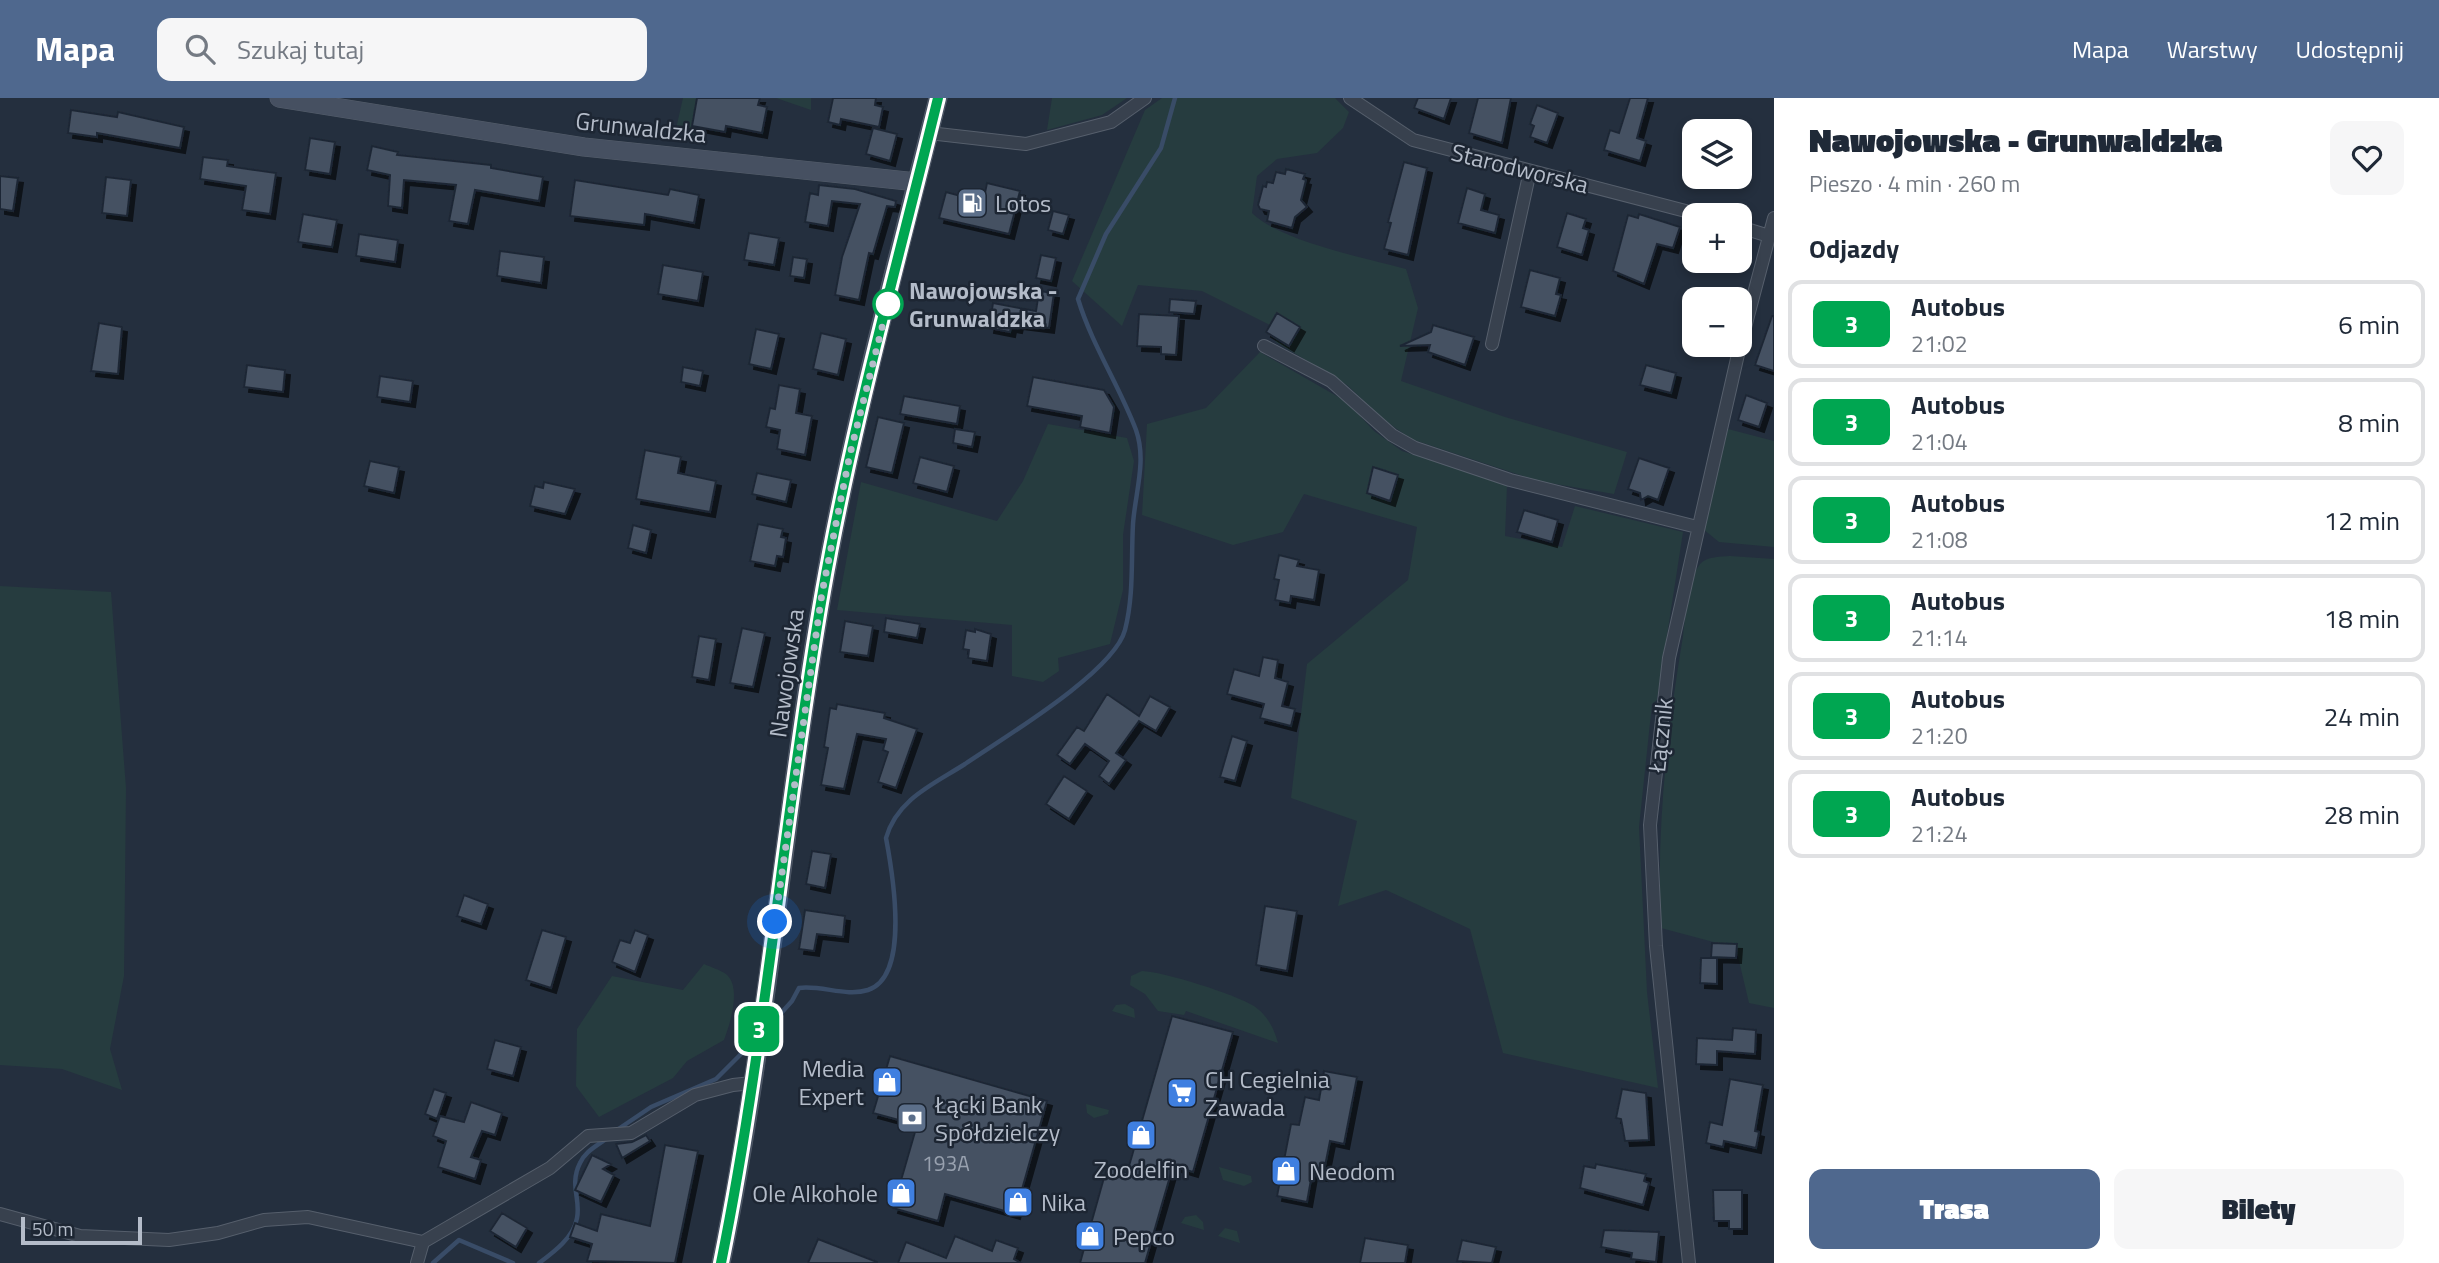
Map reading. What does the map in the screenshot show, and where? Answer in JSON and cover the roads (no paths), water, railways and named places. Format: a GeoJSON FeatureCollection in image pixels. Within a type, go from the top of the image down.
{"type":"FeatureCollection","features":[{"type":"Feature","properties":{"kind":"street","name":"Nawojowska"},"geometry":{"type":"LineString","coordinates":[[721,1263],[752,1083],[822,593],[850,454],[938,98]]}},
{"type":"Feature","properties":{"kind":"street"},"geometry":{"type":"LineString","coordinates":[[929,133],[1026,144],[1111,122],[1145,98]]}},
{"type":"Feature","properties":{"kind":"street","name":"Starodworska"},"geometry":{"type":"LineString","coordinates":[[1350,98],[1413,140],[1682,210]]}},
{"type":"Feature","properties":{"kind":"street","name":"Grunwaldzka"},"geometry":{"type":"LineString","coordinates":[[285,99],[584,147],[916,182]]}},
{"type":"Feature","properties":{"kind":"street"},"geometry":{"type":"LineString","coordinates":[[1492,344],[1530,171]]}},
{"type":"Feature","properties":{"kind":"street","name":"Łącznik"},"geometry":{"type":"LineString","coordinates":[[1689,1263],[1656,946],[1650,825],[1669,658],[1697,527],[1774,218]]}},
{"type":"Feature","properties":{"kind":"street"},"geometry":{"type":"LineString","coordinates":[[1752,231],[1769,236]]}},
{"type":"Feature","properties":{"kind":"street"},"geometry":{"type":"LineString","coordinates":[[1264,346],[1331,381],[1392,435],[1415,447],[1510,480],[1697,527]]}},
{"type":"Feature","properties":{"kind":"street"},"geometry":{"type":"LineString","coordinates":[[0,1214],[80,1236],[169,1240],[218,1233],[264,1220],[308,1217],[423,1242],[550,1168],[588,1136],[631,1133],[695,1096],[733,1084],[752,1083]]}},
{"type":"Feature","properties":{"kind":"street"},"geometry":{"type":"LineString","coordinates":[[417,1263],[423,1242]]}},
{"type":"Feature","properties":{"kind":"waterway"},"geometry":{"type":"LineString","coordinates":[[766,1030],[792,1001],[799,988],[860,992],[881,981],[890,965],[894,944],[894,896],[886,838],[891,824],[918,794],[1080,684],[1117,647],[1125,630],[1130,604],[1133,524],[1140,465],[1139,442],[1129,413],[1078,299],[1106,234],[1161,148],[1175,98]]}},
{"type":"Feature","properties":{"kind":"waterway"},"geometry":{"type":"LineString","coordinates":[[614,1132],[651,1107],[716,1079],[752,1043]]}},
{"type":"Feature","properties":{"kind":"waterway"},"geometry":{"type":"LineString","coordinates":[[539,1263],[557,1249],[572,1232],[578,1211],[575,1178],[580,1163],[592,1148],[608,1137]]}},
{"type":"Feature","properties":{"kind":"waterway"},"geometry":{"type":"LineString","coordinates":[[433,1263],[459,1240],[513,1263]]}},
{"type":"Feature","properties":{"kind":"place","name":"Lotos"},"geometry":{"type":"Point","coordinates":[972,203]}},
{"type":"Feature","properties":{"kind":"place","name":"Nawojowska - Grunwaldzka"},"geometry":{"type":"Point","coordinates":[888,304]}},
{"type":"Feature","properties":{"kind":"place","name":"Media Expert"},"geometry":{"type":"Point","coordinates":[887,1082]}},
{"type":"Feature","properties":{"kind":"place","name":"CH Cegielnia Zawada"},"geometry":{"type":"Point","coordinates":[1182,1093]}},
{"type":"Feature","properties":{"kind":"place","name":"Łącki Bank Spółdzielczy"},"geometry":{"type":"Point","coordinates":[912,1118]}},
{"type":"Feature","properties":{"kind":"place","name":"Zoodelfin"},"geometry":{"type":"Point","coordinates":[1141,1135]}},
{"type":"Feature","properties":{"kind":"place","name":"Neodom"},"geometry":{"type":"Point","coordinates":[1286,1171]}},
{"type":"Feature","properties":{"kind":"place","name":"Ole Alkohole"},"geometry":{"type":"Point","coordinates":[901,1193]}},
{"type":"Feature","properties":{"kind":"place","name":"Nika"},"geometry":{"type":"Point","coordinates":[1018,1202]}},
{"type":"Feature","properties":{"kind":"place","name":"Pepco"},"geometry":{"type":"Point","coordinates":[1090,1236]}}]}
